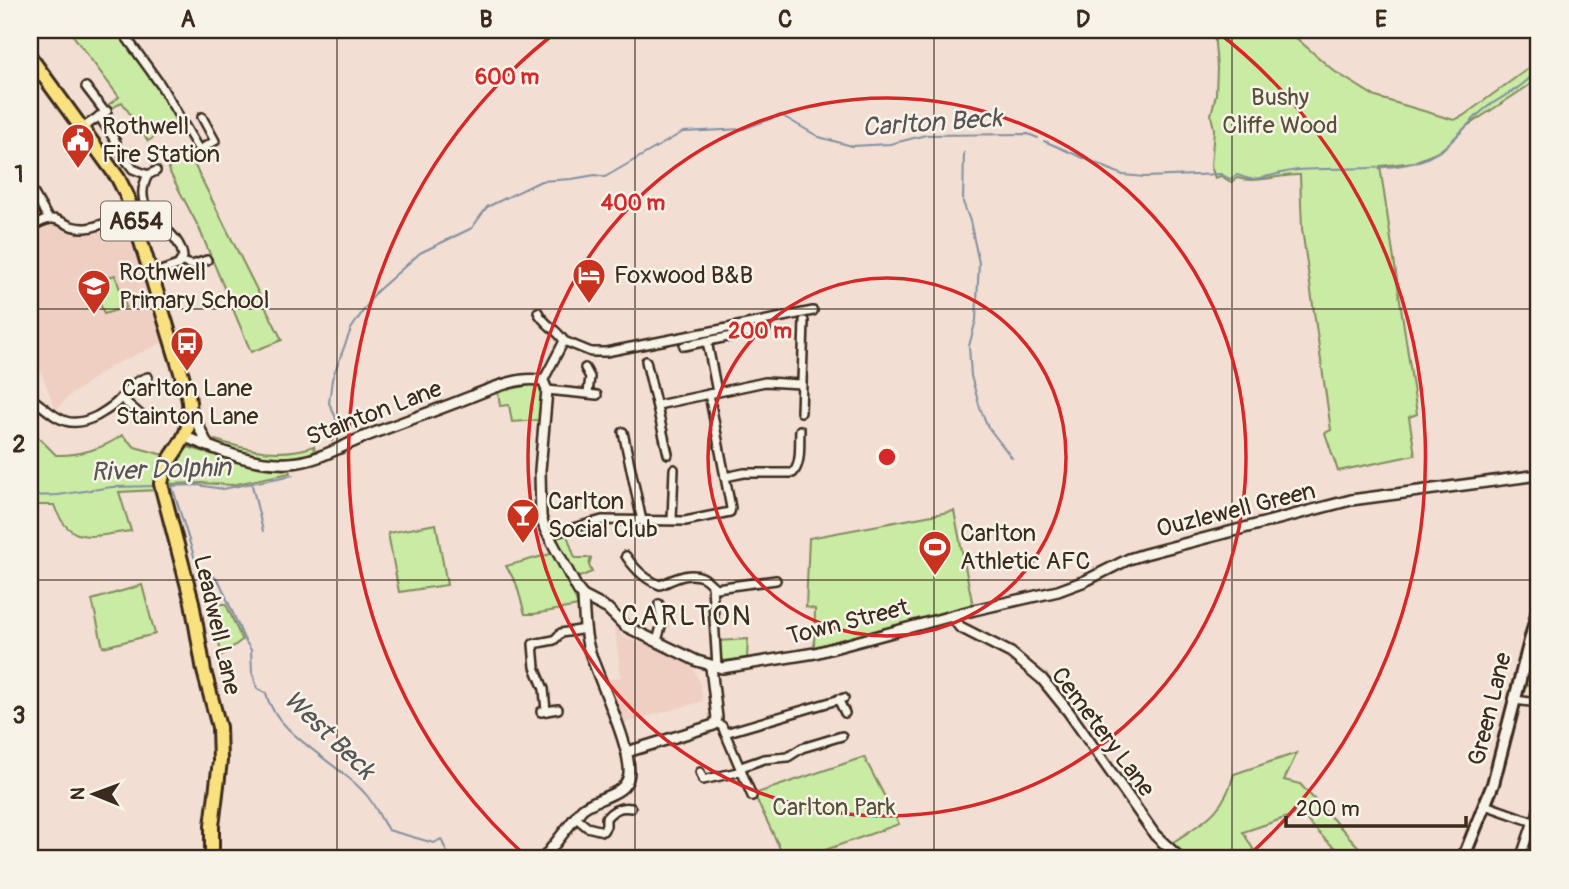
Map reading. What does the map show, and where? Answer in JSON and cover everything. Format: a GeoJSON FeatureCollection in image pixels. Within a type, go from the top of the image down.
{"type":"FeatureCollection","features":[{"type":"Feature","properties":{"kind":"main road","name":"A654"},"geometry":{"type":"LineString","coordinates":[[30,57],[118,178],[133,212],[191,409]]}},
{"type":"Feature","properties":{"kind":"main road","name":"Leadwell Lane"},"geometry":{"type":"LineString","coordinates":[[191,409],[190,425],[185,438],[162,484],[192,602],[204,671],[219,727],[220,761],[212,826],[212,859]]}},
{"type":"Feature","properties":{"kind":"main road","name":"Green Lane"},"geometry":{"type":"LineString","coordinates":[[1463,859],[1499,761],[1539,606]]}},
{"type":"Feature","properties":{"kind":"street"},"geometry":{"type":"LineString","coordinates":[[121,30],[160,84],[199,150],[215,141],[202,117]]}},
{"type":"Feature","properties":{"kind":"street"},"geometry":{"type":"LineString","coordinates":[[86,87],[104,113],[116,142]]}},
{"type":"Feature","properties":{"kind":"street"},"geometry":{"type":"LineString","coordinates":[[81,129],[104,113]]}},
{"type":"Feature","properties":{"kind":"street"},"geometry":{"type":"LineString","coordinates":[[123,156],[133,169],[152,173],[142,189],[145,201],[151,216],[179,243],[182,262]]}},
{"type":"Feature","properties":{"kind":"street"},"geometry":{"type":"LineString","coordinates":[[30,187],[48,218]]}},
{"type":"Feature","properties":{"kind":"street"},"geometry":{"type":"LineString","coordinates":[[30,228],[48,218],[60,219],[73,227],[87,228],[133,212]]}},
{"type":"Feature","properties":{"kind":"street"},"geometry":{"type":"LineString","coordinates":[[152,274],[182,262],[192,265],[207,260]]}},
{"type":"Feature","properties":{"kind":"street"},"geometry":{"type":"LineString","coordinates":[[538,312],[540,318],[561,335],[564,341],[591,352],[606,352],[813,311]]}},
{"type":"Feature","properties":{"kind":"street"},"geometry":{"type":"LineString","coordinates":[[801,412],[804,321]]}},
{"type":"Feature","properties":{"kind":"street"},"geometry":{"type":"LineString","coordinates":[[684,346],[766,329]]}},
{"type":"Feature","properties":{"kind":"street"},"geometry":{"type":"LineString","coordinates":[[543,859],[590,802],[618,790],[627,782],[630,773],[627,752],[591,654],[583,596],[548,535],[541,517],[542,446],[547,390],[542,380],[564,341]]}},
{"type":"Feature","properties":{"kind":"street"},"geometry":{"type":"LineString","coordinates":[[548,535],[602,520],[697,519],[730,512],[707,341]]}},
{"type":"Feature","properties":{"kind":"street"},"geometry":{"type":"LineString","coordinates":[[646,361],[668,454]]}},
{"type":"Feature","properties":{"kind":"street"},"geometry":{"type":"LineString","coordinates":[[585,368],[590,377],[588,393]]}},
{"type":"Feature","properties":{"kind":"street"},"geometry":{"type":"LineString","coordinates":[[30,397],[57,418],[74,423],[83,422],[104,412],[121,398],[133,383],[148,377]]}},
{"type":"Feature","properties":{"kind":"street","name":"Stainton Lane"},"geometry":{"type":"LineString","coordinates":[[185,438],[251,460],[287,463],[307,460],[482,393],[529,380],[542,380]]}},
{"type":"Feature","properties":{"kind":"street"},"geometry":{"type":"LineString","coordinates":[[657,405],[765,382],[801,384]]}},
{"type":"Feature","properties":{"kind":"street"},"geometry":{"type":"LineString","coordinates":[[547,390],[597,395]]}},
{"type":"Feature","properties":{"kind":"street"},"geometry":{"type":"LineString","coordinates":[[121,398],[142,416]]}},
{"type":"Feature","properties":{"kind":"street"},"geometry":{"type":"LineString","coordinates":[[191,409],[208,446]]}},
{"type":"Feature","properties":{"kind":"street"},"geometry":{"type":"LineString","coordinates":[[725,477],[744,473],[793,473],[797,470],[800,430]]}},
{"type":"Feature","properties":{"kind":"street"},"geometry":{"type":"LineString","coordinates":[[623,432],[642,521]]}},
{"type":"Feature","properties":{"kind":"street"},"geometry":{"type":"LineString","coordinates":[[672,520],[674,469]]}},
{"type":"Feature","properties":{"kind":"street","name":"Ouzlewell Green"},"geometry":{"type":"LineString","coordinates":[[952,615],[1058,592],[1145,554],[1351,500],[1539,475]]}},
{"type":"Feature","properties":{"kind":"street"},"geometry":{"type":"LineString","coordinates":[[626,556],[630,567],[659,587],[677,577],[692,575],[704,578],[712,586],[722,587],[776,580]]}},
{"type":"Feature","properties":{"kind":"street"},"geometry":{"type":"LineString","coordinates":[[627,752],[716,723],[712,586]]}},
{"type":"Feature","properties":{"kind":"street"},"geometry":{"type":"LineString","coordinates":[[583,596],[608,609],[625,626],[714,667]]}},
{"type":"Feature","properties":{"kind":"street"},"geometry":{"type":"LineString","coordinates":[[657,641],[662,623],[659,604]]}},
{"type":"Feature","properties":{"kind":"street","name":"Town Street"},"geometry":{"type":"LineString","coordinates":[[714,667],[815,653],[952,615]]}},
{"type":"Feature","properties":{"kind":"street","name":"Cemetery Lane"},"geometry":{"type":"LineString","coordinates":[[952,615],[960,628],[1011,653],[1037,673],[1068,710],[1156,835],[1181,859]]}},
{"type":"Feature","properties":{"kind":"street"},"geometry":{"type":"LineString","coordinates":[[558,709],[544,711],[544,689],[535,667],[534,644],[554,640],[561,633],[586,629]]}},
{"type":"Feature","properties":{"kind":"street"},"geometry":{"type":"LineString","coordinates":[[1515,696],[1539,703]]}},
{"type":"Feature","properties":{"kind":"street"},"geometry":{"type":"LineString","coordinates":[[725,733],[841,699],[845,713]]}},
{"type":"Feature","properties":{"kind":"street"},"geometry":{"type":"LineString","coordinates":[[716,723],[722,726],[752,796]]}},
{"type":"Feature","properties":{"kind":"street"},"geometry":{"type":"LineString","coordinates":[[700,772],[703,780],[742,769],[757,761],[788,757],[802,748],[842,736]]}},
{"type":"Feature","properties":{"kind":"street"},"geometry":{"type":"LineString","coordinates":[[831,739],[834,748]]}},
{"type":"Feature","properties":{"kind":"street"},"geometry":{"type":"LineString","coordinates":[[1485,805],[1536,822]]}},
{"type":"Feature","properties":{"kind":"street"},"geometry":{"type":"LineString","coordinates":[[1520,859],[1536,822],[1539,806]]}},
{"type":"Feature","properties":{"kind":"street"},"geometry":{"type":"LineString","coordinates":[[575,817],[587,827],[603,831],[606,818],[612,811],[623,807],[631,808]]}},
{"type":"Feature","properties":{"kind":"shaded area","name":"Rothwell Primary School"},"geometry":{"type":"Polygon","coordinates":[[[123,221],[146,273],[166,341],[111,366],[69,396],[56,410],[30,344],[30,235],[48,224],[62,226],[63,231],[88,232],[123,221]]]}},
{"type":"Feature","properties":{"kind":"shaded area"},"geometry":{"type":"Polygon","coordinates":[[[614,622],[622,636],[636,642],[646,641],[692,666],[700,683],[703,701],[621,724],[607,680],[621,677],[614,622]]]}},
{"type":"Feature","properties":{"kind":"green space"},"geometry":{"type":"Polygon","coordinates":[[[69,30],[116,30],[179,123],[148,141],[122,102],[111,109],[108,105],[119,97],[69,30]]]}},
{"type":"Feature","properties":{"kind":"green space","name":"Bushy Cliffe Wood"},"geometry":{"type":"Polygon","coordinates":[[[1214,30],[1287,30],[1334,71],[1376,97],[1454,120],[1533,65],[1539,72],[1531,84],[1467,126],[1441,151],[1414,162],[1380,166],[1417,414],[1409,417],[1415,455],[1338,471],[1325,433],[1331,430],[1302,229],[1300,175],[1253,180],[1237,178],[1231,182],[1221,176],[1215,178],[1211,166],[1214,129],[1211,115],[1216,94],[1217,68],[1214,30]]]}},
{"type":"Feature","properties":{"kind":"green space"},"geometry":{"type":"Polygon","coordinates":[[[190,156],[282,340],[251,352],[199,228],[168,169],[190,156]]]}},
{"type":"Feature","properties":{"kind":"green space"},"geometry":{"type":"Polygon","coordinates":[[[115,275],[126,307],[104,314],[93,282],[115,275]]]}},
{"type":"Feature","properties":{"kind":"green space"},"geometry":{"type":"Polygon","coordinates":[[[534,384],[543,390],[539,420],[512,422],[509,405],[500,406],[498,392],[534,384]]]}},
{"type":"Feature","properties":{"kind":"green space"},"geometry":{"type":"Polygon","coordinates":[[[30,429],[56,455],[91,450],[122,435],[135,447],[167,456],[157,490],[119,492],[131,531],[85,536],[68,528],[60,519],[54,505],[30,505],[30,429]]]}},
{"type":"Feature","properties":{"kind":"green space"},"geometry":{"type":"Polygon","coordinates":[[[213,441],[239,447],[277,452],[314,446],[315,452],[289,457],[263,457],[237,452],[213,441]]]}},
{"type":"Feature","properties":{"kind":"green space"},"geometry":{"type":"Polygon","coordinates":[[[188,447],[250,466],[289,470],[290,473],[232,485],[168,484],[165,481],[188,447]]]}},
{"type":"Feature","properties":{"kind":"green space"},"geometry":{"type":"Polygon","coordinates":[[[954,511],[973,606],[814,647],[815,609],[806,607],[809,538],[954,511]]]}},
{"type":"Feature","properties":{"kind":"green space"},"geometry":{"type":"Polygon","coordinates":[[[436,524],[447,585],[399,592],[388,533],[436,524]]]}},
{"type":"Feature","properties":{"kind":"green space"},"geometry":{"type":"Polygon","coordinates":[[[566,532],[575,558],[591,558],[589,565],[592,572],[577,578],[553,539],[566,532]]]}},
{"type":"Feature","properties":{"kind":"green space"},"geometry":{"type":"Polygon","coordinates":[[[554,553],[578,606],[525,614],[516,583],[506,566],[554,553]]]}},
{"type":"Feature","properties":{"kind":"green space"},"geometry":{"type":"Polygon","coordinates":[[[142,585],[155,634],[103,647],[92,600],[142,585]]]}},
{"type":"Feature","properties":{"kind":"green space"},"geometry":{"type":"Polygon","coordinates":[[[214,604],[226,604],[242,640],[222,655],[214,624],[221,621],[219,616],[214,616],[214,604]]]}},
{"type":"Feature","properties":{"kind":"green space"},"geometry":{"type":"Polygon","coordinates":[[[748,639],[747,658],[723,661],[720,658],[719,641],[748,639]]]}},
{"type":"Feature","properties":{"kind":"green space"},"geometry":{"type":"Polygon","coordinates":[[[1539,653],[1539,677],[1522,690],[1528,664],[1539,653]]]}},
{"type":"Feature","properties":{"kind":"green space"},"geometry":{"type":"Polygon","coordinates":[[[1297,753],[1284,780],[1300,784],[1368,857],[1366,859],[1356,858],[1337,849],[1300,813],[1243,832],[1259,859],[1185,859],[1169,845],[1210,816],[1224,799],[1234,774],[1297,753]]]}},
{"type":"Feature","properties":{"kind":"green space","name":"Carlton Park"},"geometry":{"type":"Polygon","coordinates":[[[864,757],[899,824],[800,859],[785,859],[754,794],[864,757]]]}},
{"type":"Feature","properties":{"kind":"waterway"},"geometry":{"type":"LineString","coordinates":[[1044,141],[1123,175],[1145,177],[1221,174],[1230,179],[1237,175],[1252,179],[1299,170],[1409,164],[1439,151],[1487,107],[1526,82],[1538,67]]}},
{"type":"Feature","properties":{"kind":"waterway","name":"Carlton Beck"},"geometry":{"type":"LineString","coordinates":[[332,441],[336,418],[329,403],[332,379],[351,329],[376,292],[420,253],[472,228],[487,207],[541,181],[595,175],[605,177],[683,132],[743,129],[781,115],[819,137],[852,146],[890,144],[926,135],[1028,134],[1038,138]]}},
{"type":"Feature","properties":{"kind":"waterway"},"geometry":{"type":"LineString","coordinates":[[964,153],[963,202],[979,263],[976,320],[969,346],[971,376],[988,427],[1012,458]]}},
{"type":"Feature","properties":{"kind":"waterway","name":"River Dolphin"},"geometry":{"type":"LineString","coordinates":[[166,486],[197,485],[223,489],[293,475]]}},
{"type":"Feature","properties":{"kind":"waterway"},"geometry":{"type":"LineString","coordinates":[[252,485],[263,531]]}},
{"type":"Feature","properties":{"kind":"waterway","name":"River Dolphin"},"geometry":{"type":"LineString","coordinates":[[30,496],[112,487],[157,486]]}},
{"type":"Feature","properties":{"kind":"waterway","name":"West Beck"},"geometry":{"type":"LineString","coordinates":[[172,486],[198,569],[209,571],[220,583],[251,650],[252,672],[257,688],[266,693],[282,722],[295,736],[357,785],[371,801],[388,830],[434,843],[441,839],[450,859]]}},
{"type":"Feature","properties":{"kind":"place","name":"Rothwell Fire Station"},"geometry":{"type":"Point","coordinates":[78,170]}},
{"type":"Feature","properties":{"kind":"place","name":"Foxwood B&B"},"geometry":{"type":"Point","coordinates":[589,305]}},
{"type":"Feature","properties":{"kind":"place","name":"Rothwell Primary School"},"geometry":{"type":"Point","coordinates":[94,316]}},
{"type":"Feature","properties":{"kind":"place","name":"Carlton Lane Stainton Lane"},"geometry":{"type":"Point","coordinates":[187,373]}},
{"type":"Feature","properties":{"kind":"place","name":"Carlton Social Club"},"geometry":{"type":"Point","coordinates":[523,545]}},
{"type":"Feature","properties":{"kind":"place","name":"Carlton Athletic AFC"},"geometry":{"type":"Point","coordinates":[935,577]}},
{"type":"Feature","properties":{"kind":"district","name":"CARLTON"},"geometry":{"type":"Point","coordinates":[687,616]}}]}
